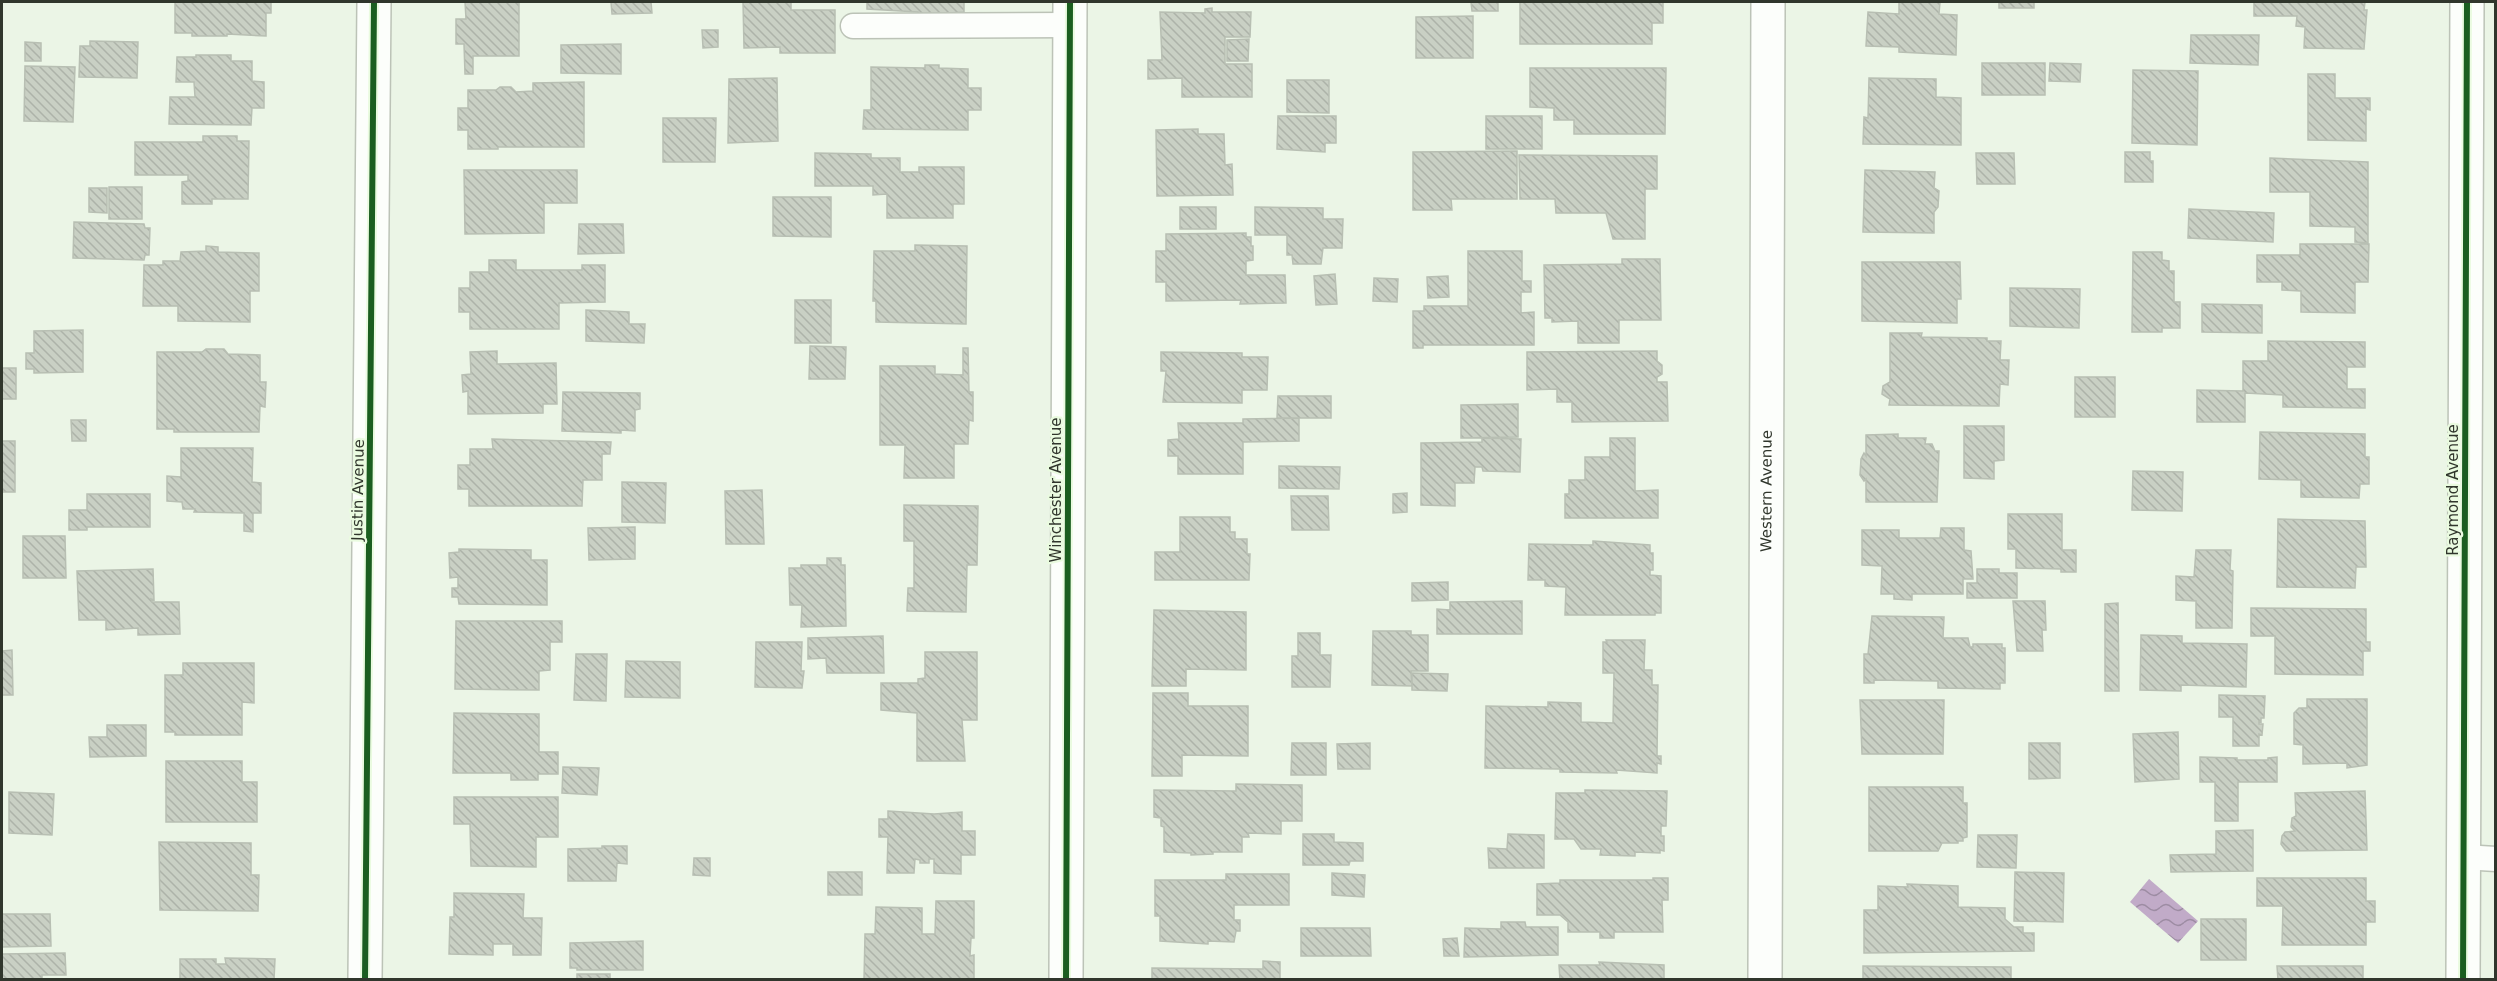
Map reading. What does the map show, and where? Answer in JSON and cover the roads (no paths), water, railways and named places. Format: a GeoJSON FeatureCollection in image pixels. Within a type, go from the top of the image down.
{"type":"FeatureCollection","features":[{"type":"Feature","properties":{"kind":"street","name":"Justin Avenue"},"geometry":{"type":"LineString","coordinates":[[365,980],[374,2]]}},
{"type":"Feature","properties":{"kind":"street","name":"Western Avenue"},"geometry":{"type":"LineString","coordinates":[[1765,980],[1768,2]]}},
{"type":"Feature","properties":{"kind":"street","name":"Raymond Avenue"},"geometry":{"type":"LineString","coordinates":[[2463,980],[2467,2]]}},
{"type":"Feature","properties":{"kind":"street","name":"Winchester Avenue"},"geometry":{"type":"LineString","coordinates":[[1066,980],[1070,13]]}},
{"type":"Feature","properties":{"kind":"lane"},"geometry":{"type":"LineString","coordinates":[[853,26],[1070,13]]}},
{"type":"Feature","properties":{"kind":"lane"},"geometry":{"type":"LineString","coordinates":[[2463,857],[2496,859]]}},
{"type":"Feature","properties":{"kind":"water"},"geometry":{"type":"Polygon","coordinates":[[[2149,879],[2198,921],[2178,943],[2130,902],[2149,879]]]}}]}
